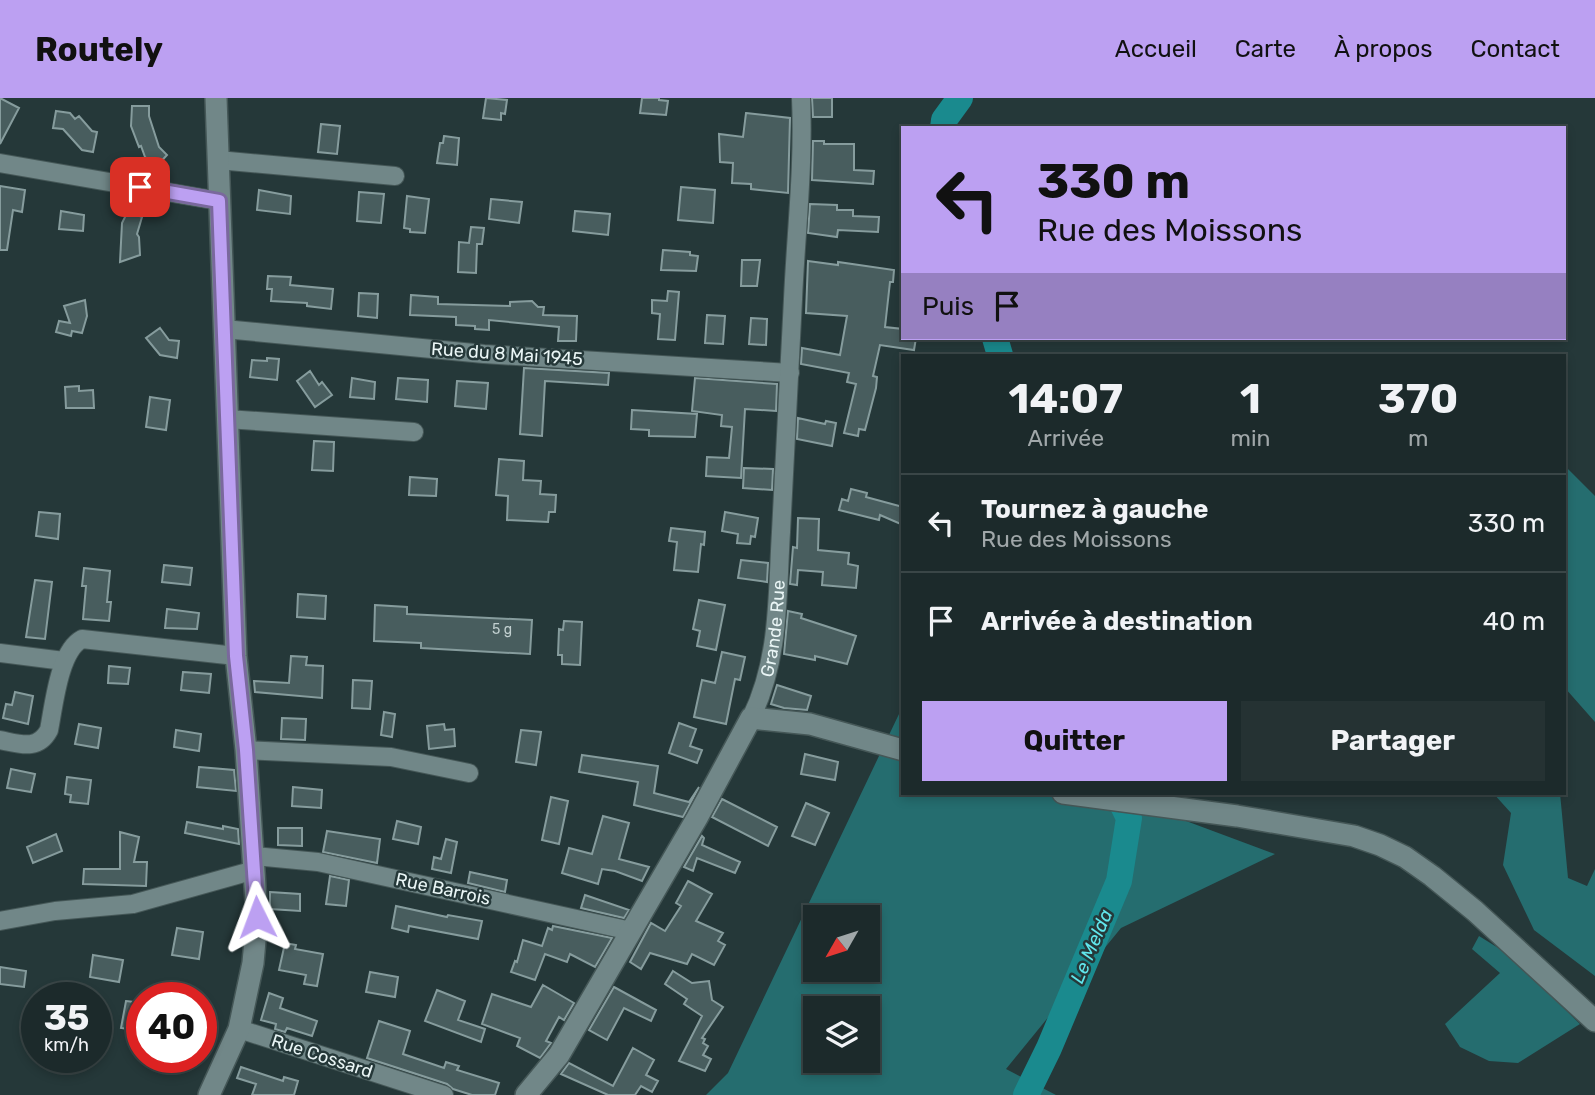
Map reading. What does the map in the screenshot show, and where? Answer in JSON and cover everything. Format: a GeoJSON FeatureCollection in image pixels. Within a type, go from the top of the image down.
{"type":"FeatureCollection","features":[{"type":"Feature","properties":{"kind":"street"},"geometry":{"type":"LineString","coordinates":[[209,1095],[239,1029],[253,963],[257,917],[246,750],[236,656],[216,98]]}},
{"type":"Feature","properties":{"kind":"street","name":"Grande Rue"},"geometry":{"type":"LineString","coordinates":[[526,1095],[559,1055],[631,931],[751,718],[762,697],[768,676],[776,626],[801,185],[801,98]]}},
{"type":"Feature","properties":{"kind":"street"},"geometry":{"type":"LineString","coordinates":[[218,160],[395,176]]}},
{"type":"Feature","properties":{"kind":"street"},"geometry":{"type":"LineString","coordinates":[[0,163],[219,201]]}},
{"type":"Feature","properties":{"kind":"street","name":"Rue du 8 Mai 1945"},"geometry":{"type":"LineString","coordinates":[[224,329],[484,354],[790,373]]}},
{"type":"Feature","properties":{"kind":"street"},"geometry":{"type":"LineString","coordinates":[[227,419],[414,432]]}},
{"type":"Feature","properties":{"kind":"street"},"geometry":{"type":"LineString","coordinates":[[0,740],[27,746],[44,739],[49,730],[64,661],[74,643],[82,639],[236,656]]}},
{"type":"Feature","properties":{"kind":"street"},"geometry":{"type":"LineString","coordinates":[[0,653],[64,661]]}},
{"type":"Feature","properties":{"kind":"street"},"geometry":{"type":"LineString","coordinates":[[751,718],[810,724],[901,749]]}},
{"type":"Feature","properties":{"kind":"street"},"geometry":{"type":"LineString","coordinates":[[246,750],[391,757],[470,774]]}},
{"type":"Feature","properties":{"kind":"street"},"geometry":{"type":"LineString","coordinates":[[1074,795],[1237,816],[1354,836],[1380,845],[1405,857],[1453,893],[1595,1021]]}},
{"type":"Feature","properties":{"kind":"street","name":"Rue Barrois"},"geometry":{"type":"LineString","coordinates":[[254,863],[318,862],[631,931]]}},
{"type":"Feature","properties":{"kind":"street"},"geometry":{"type":"LineString","coordinates":[[0,921],[55,911],[133,904],[254,863]]}},
{"type":"Feature","properties":{"kind":"street","name":"Rue Cossard"},"geometry":{"type":"LineString","coordinates":[[239,1029],[444,1095]]}},
{"type":"Feature","properties":{"kind":"shaded area"},"geometry":{"type":"Polygon","coordinates":[[[1566,467],[1595,496],[1595,722],[1566,689],[1566,467]]]}},
{"type":"Feature","properties":{"kind":"shaded area"},"geometry":{"type":"Polygon","coordinates":[[[899,714],[901,795],[1116,795],[1275,854],[1121,928],[1006,1069],[1056,1095],[706,1095],[728,1073],[803,916],[803,982],[880,982],[880,905],[808,905],[899,714]]]}},
{"type":"Feature","properties":{"kind":"shaded area"},"geometry":{"type":"Polygon","coordinates":[[[1495,795],[1560,795],[1568,878],[1587,886],[1595,869],[1595,976],[1534,930],[1503,865],[1511,813],[1495,795]]]}},
{"type":"Feature","properties":{"kind":"shaded area"},"geometry":{"type":"Polygon","coordinates":[[[1479,936],[1508,954],[1580,1024],[1518,1063],[1489,1061],[1460,1047],[1445,1024],[1500,973],[1472,949],[1479,936]]]}},
{"type":"Feature","properties":{"kind":"building"},"geometry":{"type":"Polygon","coordinates":[[[0,98],[19,108],[0,144],[0,98]]]}},
{"type":"Feature","properties":{"kind":"building"},"geometry":{"type":"Polygon","coordinates":[[[486,98],[507,100],[505,114],[501,113],[501,120],[483,118],[486,98]]]}},
{"type":"Feature","properties":{"kind":"building"},"geometry":{"type":"Polygon","coordinates":[[[642,98],[668,101],[666,115],[640,113],[642,98]]]}},
{"type":"Feature","properties":{"kind":"building"},"geometry":{"type":"Polygon","coordinates":[[[812,98],[832,98],[832,117],[813,117],[812,98]]]}},
{"type":"Feature","properties":{"kind":"building"},"geometry":{"type":"Polygon","coordinates":[[[132,106],[149,106],[149,116],[159,147],[167,155],[156,167],[145,157],[141,146],[139,147],[131,126],[132,106]]]}},
{"type":"Feature","properties":{"kind":"building"},"geometry":{"type":"Polygon","coordinates":[[[56,111],[70,113],[75,119],[79,116],[92,131],[97,132],[93,152],[82,150],[63,129],[53,128],[56,111]]]}},
{"type":"Feature","properties":{"kind":"building"},"geometry":{"type":"Polygon","coordinates":[[[746,113],[790,118],[788,193],[751,189],[751,184],[732,183],[733,163],[720,162],[719,134],[743,137],[746,113]]]}},
{"type":"Feature","properties":{"kind":"building"},"geometry":{"type":"Polygon","coordinates":[[[321,124],[340,126],[337,154],[318,152],[321,124]]]}},
{"type":"Feature","properties":{"kind":"building"},"geometry":{"type":"Polygon","coordinates":[[[444,136],[459,138],[457,165],[437,163],[440,143],[443,143],[444,136]]]}},
{"type":"Feature","properties":{"kind":"building"},"geometry":{"type":"Polygon","coordinates":[[[813,141],[824,141],[824,144],[854,144],[854,170],[874,171],[873,184],[812,180],[813,141]]]}},
{"type":"Feature","properties":{"kind":"building"},"geometry":{"type":"Polygon","coordinates":[[[0,186],[25,190],[22,212],[13,210],[7,250],[0,250],[0,186]]]}},
{"type":"Feature","properties":{"kind":"building"},"geometry":{"type":"Polygon","coordinates":[[[681,187],[715,190],[713,223],[678,220],[681,187]]]}},
{"type":"Feature","properties":{"kind":"building"},"geometry":{"type":"Polygon","coordinates":[[[259,190],[291,196],[290,214],[257,210],[259,190]]]}},
{"type":"Feature","properties":{"kind":"building"},"geometry":{"type":"Polygon","coordinates":[[[359,192],[384,194],[381,223],[357,221],[359,192]]]}},
{"type":"Feature","properties":{"kind":"building"},"geometry":{"type":"Polygon","coordinates":[[[407,196],[429,199],[425,233],[410,232],[410,229],[404,228],[407,196]]]}},
{"type":"Feature","properties":{"kind":"building"},"geometry":{"type":"Polygon","coordinates":[[[491,199],[522,202],[519,223],[489,219],[491,199]]]}},
{"type":"Feature","properties":{"kind":"building"},"geometry":{"type":"Polygon","coordinates":[[[810,204],[837,205],[837,210],[853,210],[853,216],[879,217],[878,232],[838,230],[837,237],[808,233],[810,204]]]}},
{"type":"Feature","properties":{"kind":"building"},"geometry":{"type":"Polygon","coordinates":[[[61,211],[84,215],[83,231],[59,229],[61,211]]]}},
{"type":"Feature","properties":{"kind":"building"},"geometry":{"type":"Polygon","coordinates":[[[128,211],[142,217],[137,234],[140,255],[120,262],[122,223],[128,211]]]}},
{"type":"Feature","properties":{"kind":"building"},"geometry":{"type":"Polygon","coordinates":[[[575,211],[610,214],[608,235],[573,231],[575,211]]]}},
{"type":"Feature","properties":{"kind":"building"},"geometry":{"type":"Polygon","coordinates":[[[471,227],[484,228],[482,244],[477,244],[476,273],[458,272],[459,242],[469,243],[471,227]]]}},
{"type":"Feature","properties":{"kind":"building"},"geometry":{"type":"Polygon","coordinates":[[[663,250],[690,252],[690,255],[698,256],[696,271],[661,270],[663,250]]]}},
{"type":"Feature","properties":{"kind":"building"},"geometry":{"type":"Polygon","coordinates":[[[742,260],[760,260],[757,286],[741,286],[742,260]]]}},
{"type":"Feature","properties":{"kind":"building"},"geometry":{"type":"Polygon","coordinates":[[[808,261],[838,265],[838,262],[894,270],[885,327],[901,329],[901,340],[916,340],[914,350],[880,345],[873,376],[877,377],[876,388],[865,430],[859,429],[858,436],[844,433],[856,384],[847,382],[849,373],[801,364],[802,348],[840,355],[847,316],[806,313],[808,261]]]}},
{"type":"Feature","properties":{"kind":"building"},"geometry":{"type":"Polygon","coordinates":[[[268,276],[291,277],[290,285],[333,289],[331,309],[307,306],[307,303],[271,301],[272,289],[267,289],[268,276]]]}},
{"type":"Feature","properties":{"kind":"building"},"geometry":{"type":"Polygon","coordinates":[[[668,291],[679,292],[675,340],[658,339],[660,314],[652,313],[652,300],[667,301],[668,291]]]}},
{"type":"Feature","properties":{"kind":"building"},"geometry":{"type":"Polygon","coordinates":[[[359,293],[378,294],[377,318],[358,316],[359,293]]]}},
{"type":"Feature","properties":{"kind":"building"},"geometry":{"type":"Polygon","coordinates":[[[411,295],[438,297],[438,304],[510,306],[510,302],[532,301],[538,307],[544,307],[543,315],[577,316],[576,341],[558,341],[559,327],[489,320],[489,330],[475,329],[475,326],[456,325],[456,317],[410,315],[411,295]]]}},
{"type":"Feature","properties":{"kind":"building"},"geometry":{"type":"Polygon","coordinates":[[[85,300],[87,316],[82,333],[72,331],[71,336],[56,332],[59,321],[70,323],[64,306],[85,300]]]}},
{"type":"Feature","properties":{"kind":"building"},"geometry":{"type":"Polygon","coordinates":[[[707,315],[725,316],[723,344],[705,343],[707,315]]]}},
{"type":"Feature","properties":{"kind":"building"},"geometry":{"type":"Polygon","coordinates":[[[751,318],[767,319],[766,345],[749,344],[751,318]]]}},
{"type":"Feature","properties":{"kind":"building"},"geometry":{"type":"Polygon","coordinates":[[[160,328],[169,340],[179,341],[177,358],[160,355],[146,338],[160,328]]]}},
{"type":"Feature","properties":{"kind":"building"},"geometry":{"type":"Polygon","coordinates":[[[267,358],[279,359],[277,380],[250,377],[252,360],[267,361],[267,358]]]}},
{"type":"Feature","properties":{"kind":"building"},"geometry":{"type":"Polygon","coordinates":[[[524,368],[609,373],[608,385],[545,381],[542,436],[520,434],[524,368]]]}},
{"type":"Feature","properties":{"kind":"building"},"geometry":{"type":"Polygon","coordinates":[[[310,371],[319,385],[322,382],[332,395],[315,407],[297,381],[310,371]]]}},
{"type":"Feature","properties":{"kind":"building"},"geometry":{"type":"Polygon","coordinates":[[[352,378],[375,382],[374,399],[350,397],[352,378]]]}},
{"type":"Feature","properties":{"kind":"building"},"geometry":{"type":"Polygon","coordinates":[[[398,378],[428,380],[427,402],[396,399],[398,378]]]}},
{"type":"Feature","properties":{"kind":"building"},"geometry":{"type":"Polygon","coordinates":[[[695,378],[777,384],[776,411],[745,409],[741,478],[706,476],[707,457],[729,458],[732,427],[721,426],[722,415],[692,411],[695,378]]]}},
{"type":"Feature","properties":{"kind":"building"},"geometry":{"type":"Polygon","coordinates":[[[457,381],[488,383],[486,409],[455,406],[457,381]]]}},
{"type":"Feature","properties":{"kind":"building"},"geometry":{"type":"Polygon","coordinates":[[[79,386],[79,391],[93,390],[94,408],[66,408],[65,387],[79,386]]]}},
{"type":"Feature","properties":{"kind":"building"},"geometry":{"type":"Polygon","coordinates":[[[150,397],[170,400],[166,430],[146,427],[150,397]]]}},
{"type":"Feature","properties":{"kind":"building"},"geometry":{"type":"Polygon","coordinates":[[[632,410],[697,414],[695,437],[649,436],[649,430],[631,429],[632,410]]]}},
{"type":"Feature","properties":{"kind":"building"},"geometry":{"type":"Polygon","coordinates":[[[798,418],[825,424],[826,421],[836,423],[832,446],[797,439],[798,418]]]}},
{"type":"Feature","properties":{"kind":"building"},"geometry":{"type":"Polygon","coordinates":[[[314,441],[334,442],[333,471],[312,470],[314,441]]]}},
{"type":"Feature","properties":{"kind":"building"},"geometry":{"type":"Polygon","coordinates":[[[499,459],[524,461],[523,480],[541,481],[540,494],[556,495],[555,512],[549,512],[548,522],[507,520],[508,496],[496,495],[499,459]]]}},
{"type":"Feature","properties":{"kind":"building"},"geometry":{"type":"Polygon","coordinates":[[[744,468],[773,469],[772,490],[743,488],[744,468]]]}},
{"type":"Feature","properties":{"kind":"building"},"geometry":{"type":"Polygon","coordinates":[[[410,477],[437,479],[436,496],[409,495],[410,477]]]}},
{"type":"Feature","properties":{"kind":"building"},"geometry":{"type":"Polygon","coordinates":[[[851,489],[867,493],[866,497],[901,506],[901,524],[880,515],[879,520],[839,510],[842,499],[848,501],[851,489]]]}},
{"type":"Feature","properties":{"kind":"building"},"geometry":{"type":"Polygon","coordinates":[[[39,512],[60,514],[58,539],[36,536],[39,512]]]}},
{"type":"Feature","properties":{"kind":"building"},"geometry":{"type":"Polygon","coordinates":[[[725,512],[758,518],[755,537],[751,536],[750,544],[737,543],[738,534],[722,531],[725,512]]]}},
{"type":"Feature","properties":{"kind":"building"},"geometry":{"type":"Polygon","coordinates":[[[798,518],[819,519],[818,550],[849,553],[848,564],[858,566],[856,588],[822,585],[823,572],[798,570],[797,585],[790,584],[793,547],[797,548],[798,518]]]}},
{"type":"Feature","properties":{"kind":"building"},"geometry":{"type":"Polygon","coordinates":[[[671,528],[705,532],[698,572],[674,570],[677,542],[669,541],[671,528]]]}},
{"type":"Feature","properties":{"kind":"building"},"geometry":{"type":"Polygon","coordinates":[[[741,560],[768,563],[767,582],[738,578],[741,560]]]}},
{"type":"Feature","properties":{"kind":"building"},"geometry":{"type":"Polygon","coordinates":[[[164,565],[192,568],[190,585],[162,582],[164,565]]]}},
{"type":"Feature","properties":{"kind":"building"},"geometry":{"type":"Polygon","coordinates":[[[84,568],[110,571],[107,602],[111,602],[109,621],[83,619],[86,586],[82,586],[84,568]]]}},
{"type":"Feature","properties":{"kind":"building"},"geometry":{"type":"Polygon","coordinates":[[[35,580],[52,582],[45,639],[26,637],[35,580]]]}},
{"type":"Feature","properties":{"kind":"building"},"geometry":{"type":"Polygon","coordinates":[[[298,594],[326,596],[325,619],[297,617],[298,594]]]}},
{"type":"Feature","properties":{"kind":"building"},"geometry":{"type":"Polygon","coordinates":[[[699,600],[725,605],[716,650],[697,646],[700,631],[693,629],[699,600]]]}},
{"type":"Feature","properties":{"kind":"building"},"geometry":{"type":"Polygon","coordinates":[[[375,605],[407,607],[407,614],[532,620],[530,654],[421,648],[421,643],[374,641],[375,605]]]}},
{"type":"Feature","properties":{"kind":"building"},"geometry":{"type":"Polygon","coordinates":[[[167,609],[199,613],[197,629],[165,628],[167,609]]]}},
{"type":"Feature","properties":{"kind":"building"},"geometry":{"type":"Polygon","coordinates":[[[788,611],[856,636],[847,664],[815,656],[815,660],[784,654],[788,611]]]}},
{"type":"Feature","properties":{"kind":"building"},"geometry":{"type":"Polygon","coordinates":[[[564,621],[582,622],[580,665],[562,664],[562,655],[558,655],[559,629],[563,630],[564,621]]]}},
{"type":"Feature","properties":{"kind":"building"},"geometry":{"type":"Polygon","coordinates":[[[722,652],[745,657],[740,680],[735,679],[726,724],[694,717],[702,680],[715,683],[722,652]]]}},
{"type":"Feature","properties":{"kind":"building"},"geometry":{"type":"Polygon","coordinates":[[[291,656],[307,657],[306,665],[323,666],[322,698],[255,692],[254,681],[289,683],[291,656]]]}},
{"type":"Feature","properties":{"kind":"building"},"geometry":{"type":"Polygon","coordinates":[[[109,666],[130,668],[128,684],[108,683],[109,666]]]}},
{"type":"Feature","properties":{"kind":"building"},"geometry":{"type":"Polygon","coordinates":[[[183,672],[211,674],[209,693],[181,690],[183,672]]]}},
{"type":"Feature","properties":{"kind":"building"},"geometry":{"type":"Polygon","coordinates":[[[353,680],[372,681],[370,709],[352,708],[353,680]]]}},
{"type":"Feature","properties":{"kind":"building"},"geometry":{"type":"Polygon","coordinates":[[[777,685],[811,696],[807,710],[771,704],[777,685]]]}},
{"type":"Feature","properties":{"kind":"building"},"geometry":{"type":"Polygon","coordinates":[[[15,692],[33,696],[28,724],[3,718],[6,704],[12,705],[15,692]]]}},
{"type":"Feature","properties":{"kind":"building"},"geometry":{"type":"Polygon","coordinates":[[[384,712],[395,714],[392,737],[381,735],[384,712]]]}},
{"type":"Feature","properties":{"kind":"building"},"geometry":{"type":"Polygon","coordinates":[[[282,718],[306,719],[305,740],[281,739],[282,718]]]}},
{"type":"Feature","properties":{"kind":"building"},"geometry":{"type":"Polygon","coordinates":[[[679,723],[696,729],[690,746],[702,750],[697,763],[669,753],[679,723]]]}},
{"type":"Feature","properties":{"kind":"building"},"geometry":{"type":"Polygon","coordinates":[[[79,724],[101,728],[98,748],[75,744],[79,724]]]}},
{"type":"Feature","properties":{"kind":"building"},"geometry":{"type":"Polygon","coordinates":[[[444,724],[445,730],[454,729],[455,746],[429,749],[427,726],[444,724]]]}},
{"type":"Feature","properties":{"kind":"building"},"geometry":{"type":"Polygon","coordinates":[[[176,730],[201,734],[199,751],[174,747],[176,730]]]}},
{"type":"Feature","properties":{"kind":"building"},"geometry":{"type":"Polygon","coordinates":[[[521,730],[541,732],[536,765],[516,762],[521,730]]]}},
{"type":"Feature","properties":{"kind":"building"},"geometry":{"type":"Polygon","coordinates":[[[805,754],[838,762],[835,780],[801,774],[805,754]]]}},
{"type":"Feature","properties":{"kind":"building"},"geometry":{"type":"Polygon","coordinates":[[[582,755],[658,766],[654,793],[689,802],[699,787],[683,817],[634,805],[638,782],[579,772],[582,755]]]}},
{"type":"Feature","properties":{"kind":"building"},"geometry":{"type":"Polygon","coordinates":[[[199,767],[234,770],[236,791],[197,787],[199,767]]]}},
{"type":"Feature","properties":{"kind":"building"},"geometry":{"type":"Polygon","coordinates":[[[11,769],[35,774],[31,792],[7,788],[11,769]]]}},
{"type":"Feature","properties":{"kind":"building"},"geometry":{"type":"Polygon","coordinates":[[[67,777],[91,780],[88,804],[70,802],[71,795],[65,794],[67,777]]]}},
{"type":"Feature","properties":{"kind":"building"},"geometry":{"type":"Polygon","coordinates":[[[293,787],[322,790],[321,808],[292,806],[293,787]]]}},
{"type":"Feature","properties":{"kind":"building"},"geometry":{"type":"Polygon","coordinates":[[[551,797],[568,801],[559,844],[542,840],[551,797]]]}},
{"type":"Feature","properties":{"kind":"building"},"geometry":{"type":"Polygon","coordinates":[[[722,799],[777,827],[768,846],[712,817],[722,799]]]}},
{"type":"Feature","properties":{"kind":"building"},"geometry":{"type":"Polygon","coordinates":[[[806,803],[829,813],[815,845],[792,836],[806,803]]]}},
{"type":"Feature","properties":{"kind":"building"},"geometry":{"type":"Polygon","coordinates":[[[603,816],[629,823],[619,859],[649,867],[642,881],[602,869],[598,884],[562,873],[569,848],[592,854],[603,816]]]}},
{"type":"Feature","properties":{"kind":"building"},"geometry":{"type":"Polygon","coordinates":[[[397,821],[421,827],[418,844],[393,839],[397,821]]]}},
{"type":"Feature","properties":{"kind":"building"},"geometry":{"type":"Polygon","coordinates":[[[187,822],[238,829],[239,844],[185,833],[187,822]]]}},
{"type":"Feature","properties":{"kind":"building"},"geometry":{"type":"Polygon","coordinates":[[[278,828],[302,828],[302,846],[278,845],[278,828]]]}},
{"type":"Feature","properties":{"kind":"building"},"geometry":{"type":"Polygon","coordinates":[[[327,831],[380,839],[377,863],[323,852],[327,831]]]}},
{"type":"Feature","properties":{"kind":"building"},"geometry":{"type":"Polygon","coordinates":[[[120,832],[139,837],[134,862],[147,862],[146,886],[83,884],[84,869],[120,869],[120,832]]]}},
{"type":"Feature","properties":{"kind":"building"},"geometry":{"type":"Polygon","coordinates":[[[56,834],[62,851],[33,863],[27,847],[56,834]]]}},
{"type":"Feature","properties":{"kind":"building"},"geometry":{"type":"Polygon","coordinates":[[[702,836],[702,845],[740,862],[735,873],[697,858],[693,871],[684,867],[702,836]]]}},
{"type":"Feature","properties":{"kind":"building"},"geometry":{"type":"Polygon","coordinates":[[[446,839],[457,842],[451,873],[432,869],[434,857],[441,859],[446,839]]]}},
{"type":"Feature","properties":{"kind":"building"},"geometry":{"type":"Polygon","coordinates":[[[470,872],[507,880],[505,892],[468,883],[470,872]]]}},
{"type":"Feature","properties":{"kind":"building"},"geometry":{"type":"Polygon","coordinates":[[[330,876],[349,880],[346,906],[326,904],[330,876]]]}},
{"type":"Feature","properties":{"kind":"building"},"geometry":{"type":"Polygon","coordinates":[[[688,881],[712,894],[696,921],[723,933],[718,941],[725,945],[714,965],[692,954],[687,964],[650,953],[641,969],[630,962],[651,923],[665,931],[681,906],[676,903],[688,881]]]}},
{"type":"Feature","properties":{"kind":"building"},"geometry":{"type":"Polygon","coordinates":[[[270,892],[300,894],[300,911],[270,909],[270,892]]]}},
{"type":"Feature","properties":{"kind":"building"},"geometry":{"type":"Polygon","coordinates":[[[585,895],[629,910],[624,918],[581,908],[585,895]]]}},
{"type":"Feature","properties":{"kind":"building"},"geometry":{"type":"Polygon","coordinates":[[[396,906],[482,921],[478,939],[409,926],[408,932],[392,928],[396,906]]]}},
{"type":"Feature","properties":{"kind":"building"},"geometry":{"type":"Polygon","coordinates":[[[553,926],[612,938],[595,967],[570,954],[567,962],[545,954],[535,980],[511,972],[515,961],[517,962],[523,940],[542,946],[548,928],[552,930],[553,926]]]}},
{"type":"Feature","properties":{"kind":"building"},"geometry":{"type":"Polygon","coordinates":[[[177,928],[203,932],[199,959],[172,955],[177,928]]]}},
{"type":"Feature","properties":{"kind":"building"},"geometry":{"type":"Polygon","coordinates":[[[285,943],[296,945],[295,949],[323,954],[317,986],[304,984],[306,975],[279,970],[285,943]]]}},
{"type":"Feature","properties":{"kind":"building"},"geometry":{"type":"Polygon","coordinates":[[[93,955],[123,960],[119,982],[90,977],[93,955]]]}},
{"type":"Feature","properties":{"kind":"building"},"geometry":{"type":"Polygon","coordinates":[[[0,967],[26,971],[21,987],[0,984],[0,967]]]}},
{"type":"Feature","properties":{"kind":"building"},"geometry":{"type":"Polygon","coordinates":[[[673,971],[692,983],[709,981],[712,1000],[723,1007],[702,1038],[705,1039],[703,1043],[708,1046],[703,1055],[711,1059],[705,1071],[679,1061],[702,1016],[684,1004],[687,999],[665,984],[673,971]]]}},
{"type":"Feature","properties":{"kind":"building"},"geometry":{"type":"Polygon","coordinates":[[[370,972],[398,977],[395,997],[366,992],[370,972]]]}},
{"type":"Feature","properties":{"kind":"building"},"geometry":{"type":"Polygon","coordinates":[[[543,985],[574,1003],[564,1020],[559,1017],[546,1041],[551,1043],[540,1058],[517,1046],[520,1038],[482,1024],[492,994],[531,1007],[543,985]]]}},
{"type":"Feature","properties":{"kind":"building"},"geometry":{"type":"Polygon","coordinates":[[[614,987],[656,1010],[651,1021],[624,1008],[607,1040],[589,1030],[614,987]]]}},
{"type":"Feature","properties":{"kind":"building"},"geometry":{"type":"Polygon","coordinates":[[[437,990],[465,1001],[458,1020],[485,1029],[481,1042],[425,1021],[437,990]]]}},
{"type":"Feature","properties":{"kind":"building"},"geometry":{"type":"Polygon","coordinates":[[[269,993],[283,998],[280,1008],[317,1021],[312,1036],[287,1028],[285,1032],[275,1029],[276,1024],[261,1020],[269,993]]]}},
{"type":"Feature","properties":{"kind":"building"},"geometry":{"type":"Polygon","coordinates":[[[126,1001],[126,1029],[121,1028],[126,1001]]]}},
{"type":"Feature","properties":{"kind":"building"},"geometry":{"type":"Polygon","coordinates":[[[379,1021],[410,1031],[403,1054],[444,1068],[446,1062],[459,1066],[457,1070],[499,1083],[495,1095],[472,1095],[367,1058],[379,1021]]]}},
{"type":"Feature","properties":{"kind":"building"},"geometry":{"type":"Polygon","coordinates":[[[633,1048],[654,1060],[646,1075],[658,1081],[652,1092],[641,1086],[635,1095],[608,1095],[561,1074],[569,1063],[613,1086],[633,1048]]]}},
{"type":"Feature","properties":{"kind":"building"},"geometry":{"type":"Polygon","coordinates":[[[241,1067],[283,1081],[284,1077],[298,1081],[294,1095],[252,1095],[256,1084],[237,1078],[241,1067]]]}},
{"type":"Feature","properties":{"kind":"waterway","name":"Le Melda"},"geometry":{"type":"LineString","coordinates":[[943,126],[944,120],[960,98]]}},
{"type":"Feature","properties":{"kind":"waterway","name":"Le Melda"},"geometry":{"type":"LineString","coordinates":[[996,340],[1000,354]]}},
{"type":"Feature","properties":{"kind":"waterway","name":"Le Melda"},"geometry":{"type":"LineString","coordinates":[[1026,1095],[1049,1048],[1119,881],[1129,818],[1118,795]]}},
{"type":"Feature","properties":{"kind":"route"},"geometry":{"type":"LineString","coordinates":[[140,187],[219,201],[236,656],[246,750],[257,917]]}}]}
